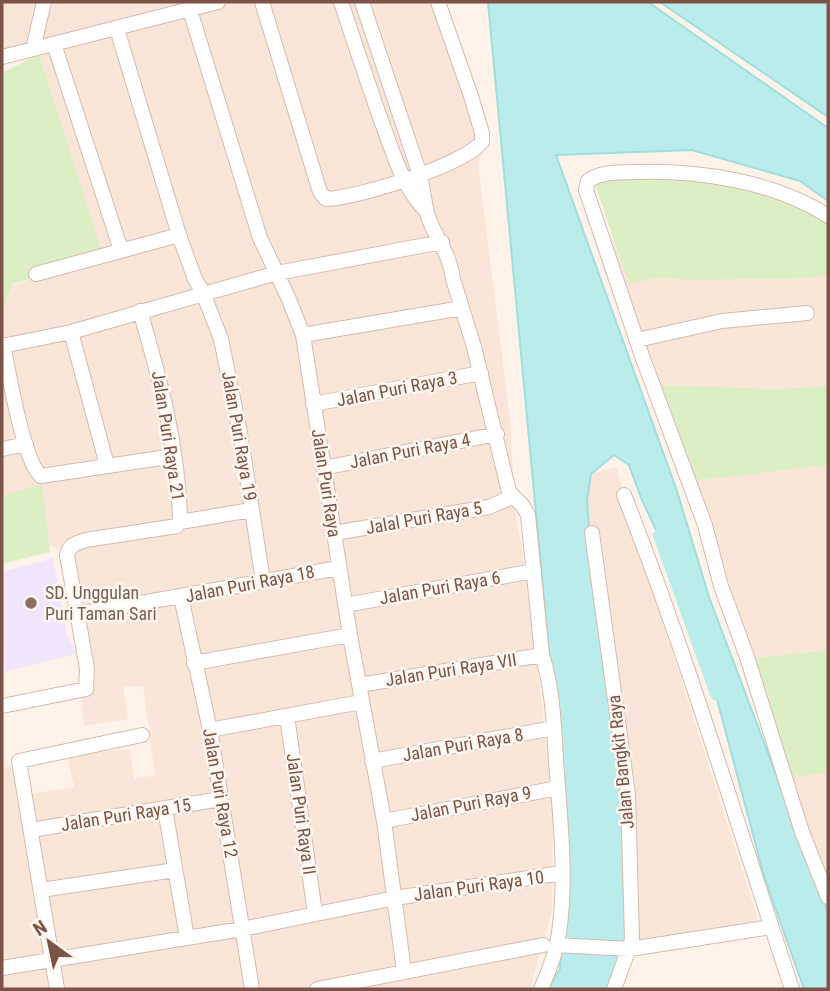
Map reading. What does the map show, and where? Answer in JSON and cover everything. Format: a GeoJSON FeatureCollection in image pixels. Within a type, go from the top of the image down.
{"type":"FeatureCollection","features":[{"type":"Feature","properties":{"kind":"street"},"geometry":{"type":"LineString","coordinates":[[33,48],[44,2]]}},
{"type":"Feature","properties":{"kind":"street"},"geometry":{"type":"LineString","coordinates":[[2,57],[218,2]]}},
{"type":"Feature","properties":{"kind":"street"},"geometry":{"type":"LineString","coordinates":[[262,2],[323,197],[326,199],[420,175],[468,154],[482,142],[471,96],[438,2]]}},
{"type":"Feature","properties":{"kind":"street"},"geometry":{"type":"LineString","coordinates":[[341,2],[404,180],[416,201],[427,212],[450,259],[512,497],[522,505],[528,515],[542,655],[548,671],[554,728],[562,873],[553,945],[541,989]]}},
{"type":"Feature","properties":{"kind":"street"},"geometry":{"type":"LineString","coordinates":[[362,2],[420,175],[427,212]]}},
{"type":"Feature","properties":{"kind":"street","name":"Jalan Puri Raya"},"geometry":{"type":"LineString","coordinates":[[190,10],[260,238],[303,335],[361,702],[384,821],[404,971]]}},
{"type":"Feature","properties":{"kind":"street","name":"Jalan Puri Raya 19"},"geometry":{"type":"LineString","coordinates":[[117,29],[179,235],[224,354],[240,433],[263,581]]}},
{"type":"Feature","properties":{"kind":"street"},"geometry":{"type":"LineString","coordinates":[[54,44],[121,250]]}},
{"type":"Feature","properties":{"kind":"street"},"geometry":{"type":"LineString","coordinates":[[828,216],[810,204],[740,181],[676,171],[608,173],[587,181],[586,191],[705,525],[721,586],[747,657],[802,832],[828,897]]}},
{"type":"Feature","properties":{"kind":"street"},"geometry":{"type":"LineString","coordinates":[[36,274],[179,235]]}},
{"type":"Feature","properties":{"kind":"street"},"geometry":{"type":"LineString","coordinates":[[174,456],[45,477],[38,474],[26,444],[2,346],[71,332],[277,273],[442,242]]}},
{"type":"Feature","properties":{"kind":"street"},"geometry":{"type":"LineString","coordinates":[[303,335],[462,308]]}},
{"type":"Feature","properties":{"kind":"street","name":"Jalan Puri Raya 21"},"geometry":{"type":"LineString","coordinates":[[140,311],[164,392],[174,456],[180,522]]}},
{"type":"Feature","properties":{"kind":"street"},"geometry":{"type":"LineString","coordinates":[[638,340],[722,321],[807,313]]}},
{"type":"Feature","properties":{"kind":"street"},"geometry":{"type":"LineString","coordinates":[[71,332],[107,465]]}},
{"type":"Feature","properties":{"kind":"street","name":"Jalan Puri Raya 3"},"geometry":{"type":"LineString","coordinates":[[313,404],[481,373]]}},
{"type":"Feature","properties":{"kind":"street","name":"Jalan Puri Raya 4"},"geometry":{"type":"LineString","coordinates":[[323,468],[497,434]]}},
{"type":"Feature","properties":{"kind":"street"},"geometry":{"type":"LineString","coordinates":[[2,449],[26,444]]}},
{"type":"Feature","properties":{"kind":"street"},"geometry":{"type":"LineString","coordinates":[[624,495],[648,557],[731,800],[792,989]]}},
{"type":"Feature","properties":{"kind":"street","name":"Jalal Puri Raya 5"},"geometry":{"type":"LineString","coordinates":[[334,533],[489,507],[512,497]]}},
{"type":"Feature","properties":{"kind":"street"},"geometry":{"type":"LineString","coordinates":[[2,706],[86,689],[87,669],[68,549],[86,540],[177,526],[180,522],[251,510]]}},
{"type":"Feature","properties":{"kind":"street","name":"Jalan Bangkit Raya"},"geometry":{"type":"LineString","coordinates":[[592,533],[628,794],[628,949],[614,989]]}},
{"type":"Feature","properties":{"kind":"street","name":"Jalan Puri Raya 18"},"geometry":{"type":"LineString","coordinates":[[78,614],[339,568]]}},
{"type":"Feature","properties":{"kind":"street","name":"Jalan Puri Raya 6"},"geometry":{"type":"LineString","coordinates":[[345,605],[534,571]]}},
{"type":"Feature","properties":{"kind":"street","name":"Jalan Puri Raya 12"},"geometry":{"type":"LineString","coordinates":[[181,597],[210,730],[252,989]]}},
{"type":"Feature","properties":{"kind":"street"},"geometry":{"type":"LineString","coordinates":[[194,663],[350,635]]}},
{"type":"Feature","properties":{"kind":"street","name":"Jalan Puri Raya VII"},"geometry":{"type":"LineString","coordinates":[[359,685],[542,655]]}},
{"type":"Feature","properties":{"kind":"street"},"geometry":{"type":"LineString","coordinates":[[210,730],[361,702]]}},
{"type":"Feature","properties":{"kind":"street","name":"Jalan Puri Raya II"},"geometry":{"type":"LineString","coordinates":[[287,716],[315,913]]}},
{"type":"Feature","properties":{"kind":"street","name":"Jalan Puri Raya 8"},"geometry":{"type":"LineString","coordinates":[[372,761],[554,728]]}},
{"type":"Feature","properties":{"kind":"street"},"geometry":{"type":"LineString","coordinates":[[57,989],[19,761],[142,735]]}},
{"type":"Feature","properties":{"kind":"street","name":"Jalan Puri Raya 9"},"geometry":{"type":"LineString","coordinates":[[384,821],[558,788]]}},
{"type":"Feature","properties":{"kind":"street","name":"Jalan Puri Raya 15"},"geometry":{"type":"LineString","coordinates":[[31,830],[221,799]]}},
{"type":"Feature","properties":{"kind":"street"},"geometry":{"type":"LineString","coordinates":[[165,808],[187,938]]}},
{"type":"Feature","properties":{"kind":"street"},"geometry":{"type":"LineString","coordinates":[[41,890],[175,870]]}},
{"type":"Feature","properties":{"kind":"street","name":"Jalan Puri Raya 10"},"geometry":{"type":"LineString","coordinates":[[2,968],[242,929],[395,898],[562,873]]}},
{"type":"Feature","properties":{"kind":"street"},"geometry":{"type":"LineString","coordinates":[[317,989],[553,945],[628,949],[771,928]]}},
{"type":"Feature","properties":{"kind":"shaded area"},"geometry":{"type":"Polygon","coordinates":[[[2,2],[440,2],[488,142],[478,164],[510,419],[515,514],[522,547],[553,795],[552,912],[530,989],[2,989],[2,768],[23,764],[25,795],[74,787],[67,756],[130,749],[134,779],[155,775],[143,686],[123,686],[128,719],[84,726],[66,553],[37,539],[2,504],[2,315],[12,285],[104,259],[39,54],[2,53],[2,2]]]}},
{"type":"Feature","properties":{"kind":"shaded area"},"geometry":{"type":"Polygon","coordinates":[[[615,237],[629,283],[657,278],[792,279],[828,276],[828,386],[778,389],[661,385],[648,388],[598,244],[615,237]]]}},
{"type":"Feature","properties":{"kind":"shaded area"},"geometry":{"type":"Polygon","coordinates":[[[828,465],[828,650],[754,658],[695,481],[828,465]]]}},
{"type":"Feature","properties":{"kind":"shaded area"},"geometry":{"type":"Polygon","coordinates":[[[617,467],[633,529],[760,926],[643,940],[628,933],[587,500],[591,474],[617,467]]]}},
{"type":"Feature","properties":{"kind":"shaded area","name":"SD. Unggulan Puri Taman Sari"},"geometry":{"type":"Polygon","coordinates":[[[53,558],[67,633],[76,654],[4,672],[2,572],[53,558]]]}},
{"type":"Feature","properties":{"kind":"shaded area"},"geometry":{"type":"Polygon","coordinates":[[[828,772],[828,885],[788,778],[828,772]]]}},
{"type":"Feature","properties":{"kind":"green space"},"geometry":{"type":"Polygon","coordinates":[[[39,54],[104,258],[12,284],[2,315],[2,73],[39,54]]]}},
{"type":"Feature","properties":{"kind":"green space"},"geometry":{"type":"Polygon","coordinates":[[[611,173],[748,186],[821,217],[828,222],[828,276],[792,279],[657,278],[629,284],[595,184],[611,173]]]}},
{"type":"Feature","properties":{"kind":"green space"},"geometry":{"type":"Polygon","coordinates":[[[661,385],[778,389],[828,386],[828,465],[695,481],[661,385]]]}},
{"type":"Feature","properties":{"kind":"green space"},"geometry":{"type":"Polygon","coordinates":[[[42,484],[50,552],[2,564],[2,496],[42,484]]]}},
{"type":"Feature","properties":{"kind":"green space"},"geometry":{"type":"Polygon","coordinates":[[[828,650],[828,773],[788,778],[754,658],[828,650]]]}},
{"type":"Feature","properties":{"kind":"water"},"geometry":{"type":"Polygon","coordinates":[[[488,2],[648,2],[828,128],[828,201],[800,181],[692,150],[556,155],[677,491],[709,597],[828,912],[828,989],[804,989],[764,876],[693,609],[641,498],[629,465],[614,455],[591,474],[587,500],[595,607],[633,846],[628,933],[607,989],[548,989],[560,969],[568,854],[488,2]]]}},
{"type":"Feature","properties":{"kind":"water"},"geometry":{"type":"Polygon","coordinates":[[[660,2],[828,2],[828,117],[660,2]]]}},
{"type":"Feature","properties":{"kind":"waterway"},"geometry":{"type":"LineString","coordinates":[[660,535],[717,694]]}},
{"type":"Feature","properties":{"kind":"place","name":"SD. Unggulan Puri Taman Sari"},"geometry":{"type":"Point","coordinates":[31,603]}}]}
